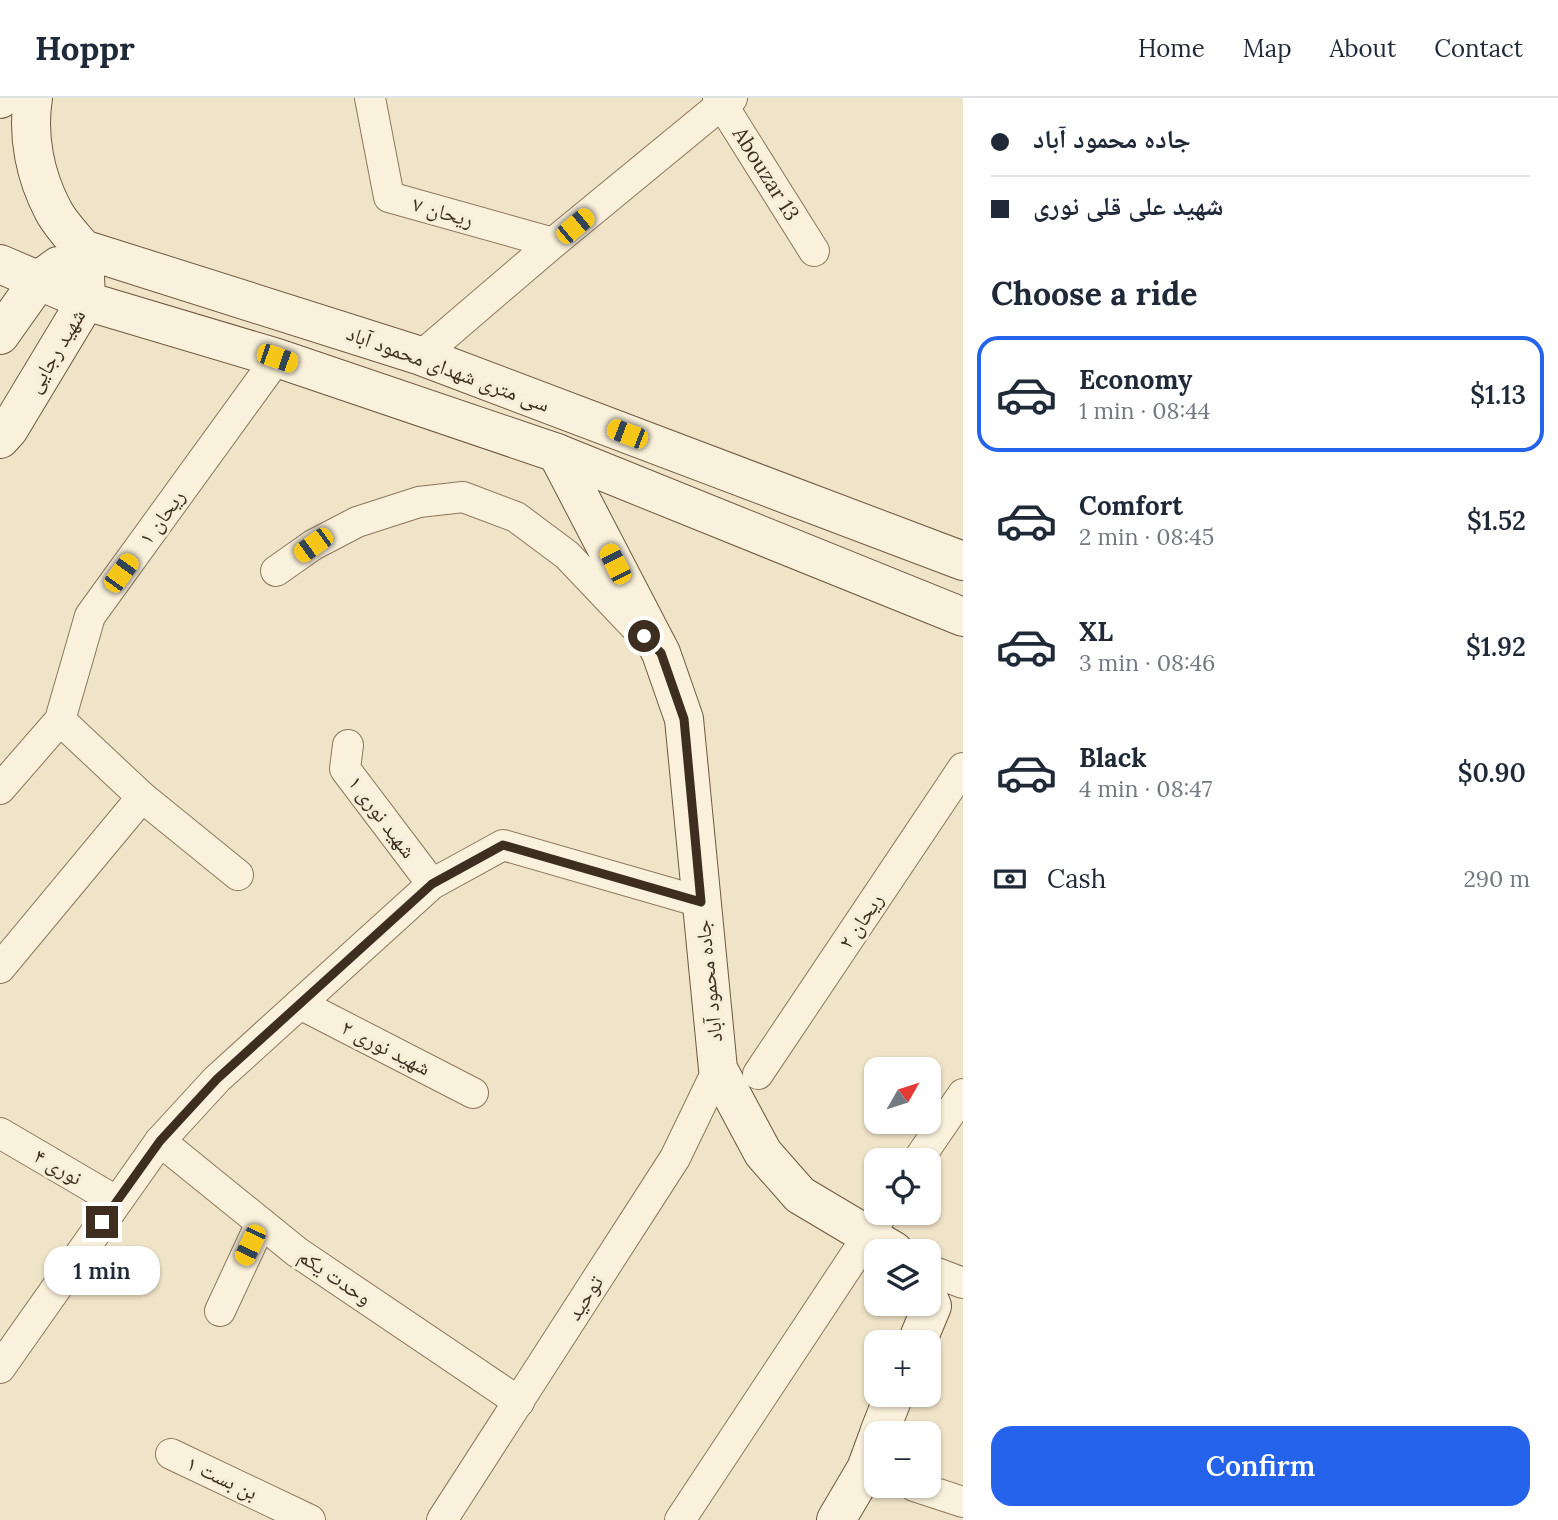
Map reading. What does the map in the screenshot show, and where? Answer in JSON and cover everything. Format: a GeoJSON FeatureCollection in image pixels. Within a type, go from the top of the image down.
{"type":"FeatureCollection","features":[{"type":"Feature","properties":{"kind":"main road"},"geometry":{"type":"LineString","coordinates":[[0,335],[38,280],[83,249],[53,211],[35,166],[30,118],[33,98]]}},
{"type":"Feature","properties":{"kind":"main road","name":"شهید رجایی"},"geometry":{"type":"LineString","coordinates":[[5,434],[86,301],[83,249]]}},
{"type":"Feature","properties":{"kind":"main road","name":"سی متری شهدای محمود آباد"},"geometry":{"type":"LineString","coordinates":[[83,249],[421,356],[963,561]]}},
{"type":"Feature","properties":{"kind":"main road","name":"سی متری شهدای محمود آباد"},"geometry":{"type":"LineString","coordinates":[[0,264],[86,301],[277,358],[557,453],[963,617]]}},
{"type":"Feature","properties":{"kind":"main road"},"geometry":{"type":"LineString","coordinates":[[0,391],[6,396],[13,412],[5,434]]}},
{"type":"Feature","properties":{"kind":"main road","name":"جاده محمود آباد"},"geometry":{"type":"LineString","coordinates":[[557,453],[661,653],[684,719],[718,1069],[763,1153],[800,1195],[881,1233]]}},
{"type":"Feature","properties":{"kind":"main road"},"geometry":{"type":"LineString","coordinates":[[836,1520],[864,1475]]}},
{"type":"Feature","properties":{"kind":"street","name":"ریحان ۷"},"geometry":{"type":"LineString","coordinates":[[370,98],[390,197],[553,243]]}},
{"type":"Feature","properties":{"kind":"street"},"geometry":{"type":"LineString","coordinates":[[421,356],[724,100]]}},
{"type":"Feature","properties":{"kind":"street","name":"Abouzar 13"},"geometry":{"type":"LineString","coordinates":[[724,100],[814,251]]}},
{"type":"Feature","properties":{"kind":"street","name":"ریحان ۱"},"geometry":{"type":"LineString","coordinates":[[0,789],[60,720],[90,616],[277,358]]}},
{"type":"Feature","properties":{"kind":"street"},"geometry":{"type":"LineString","coordinates":[[276,571],[313,545],[357,522],[419,502],[463,497],[516,517],[566,555],[661,653]]}},
{"type":"Feature","properties":{"kind":"street"},"geometry":{"type":"LineString","coordinates":[[60,720],[142,797],[238,875]]}},
{"type":"Feature","properties":{"kind":"street","name":"شهید نوری ۱"},"geometry":{"type":"LineString","coordinates":[[348,745],[345,769],[432,884]]}},
{"type":"Feature","properties":{"kind":"street","name":"ریحان ۲"},"geometry":{"type":"LineString","coordinates":[[758,1074],[963,768]]}},
{"type":"Feature","properties":{"kind":"street"},"geometry":{"type":"LineString","coordinates":[[0,968],[142,797]]}},
{"type":"Feature","properties":{"kind":"street"},"geometry":{"type":"LineString","coordinates":[[0,1368],[160,1141],[217,1079],[432,884],[503,845],[701,902]]}},
{"type":"Feature","properties":{"kind":"street","name":"شهید نوری ۲"},"geometry":{"type":"LineString","coordinates":[[300,1004],[473,1093]]}},
{"type":"Feature","properties":{"kind":"street","name":"توحيد"},"geometry":{"type":"LineString","coordinates":[[442,1520],[675,1158],[718,1069]]}},
{"type":"Feature","properties":{"kind":"street"},"geometry":{"type":"LineString","coordinates":[[926,1148],[963,1094]]}},
{"type":"Feature","properties":{"kind":"street","name":"نوری ۴"},"geometry":{"type":"LineString","coordinates":[[0,1133],[116,1201]]}},
{"type":"Feature","properties":{"kind":"street","name":"وحدت یکم"},"geometry":{"type":"LineString","coordinates":[[160,1141],[296,1252],[519,1402]]}},
{"type":"Feature","properties":{"kind":"street"},"geometry":{"type":"LineString","coordinates":[[220,1311],[261,1223]]}},
{"type":"Feature","properties":{"kind":"street"},"geometry":{"type":"LineString","coordinates":[[680,1520],[881,1233]]}},
{"type":"Feature","properties":{"kind":"street"},"geometry":{"type":"LineString","coordinates":[[941,1275],[963,1283]]}},
{"type":"Feature","properties":{"kind":"street","name":"بن بست ۱"},"geometry":{"type":"LineString","coordinates":[[171,1454],[310,1520]]}},
{"type":"Feature","properties":{"kind":"street"},"geometry":{"type":"LineString","coordinates":[[941,1495],[963,1502]]}},
{"type":"Feature","properties":{"kind":"route"},"geometry":{"type":"LineString","coordinates":[[102,1222],[160,1141],[217,1079],[432,884],[503,845],[701,902],[684,719],[661,653],[644,636]]}}]}
